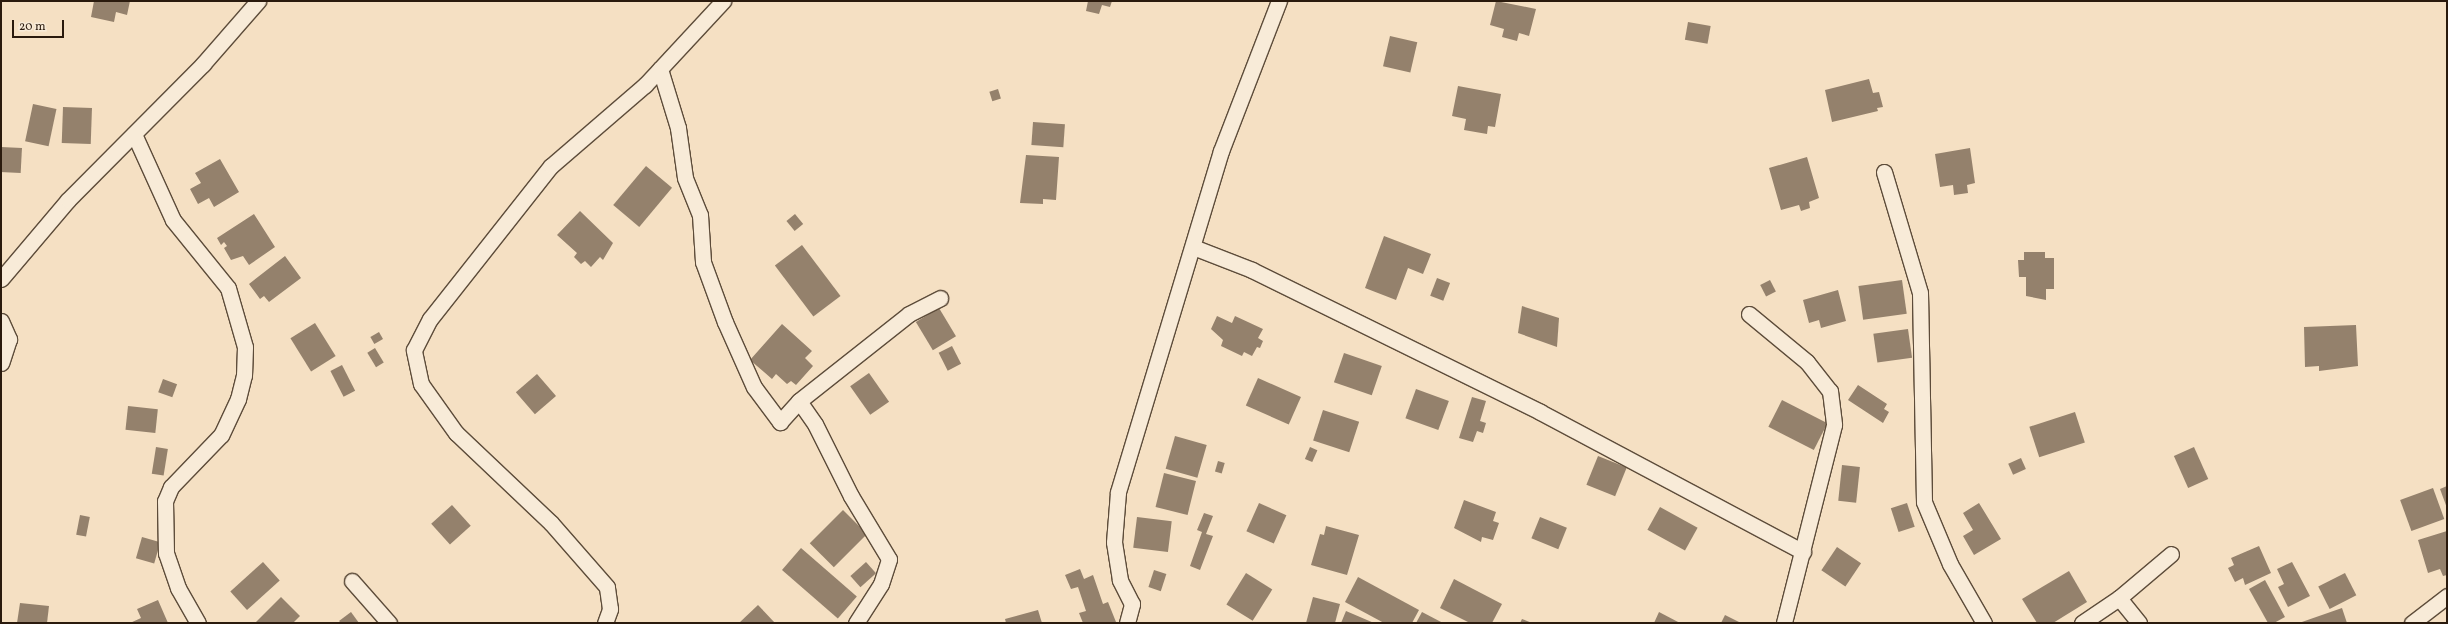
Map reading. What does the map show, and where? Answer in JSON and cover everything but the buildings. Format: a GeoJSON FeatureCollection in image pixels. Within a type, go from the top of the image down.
{"type":"FeatureCollection","features":[{"type":"Feature","properties":{"kind":"street"},"geometry":{"type":"LineString","coordinates":[[1,279],[68,200],[203,64],[258,1]]}},
{"type":"Feature","properties":{"kind":"street"},"geometry":{"type":"LineString","coordinates":[[605,623],[610,609],[607,587],[551,523],[456,433],[421,384],[414,350],[430,319],[551,166],[660,69],[723,1]]}},
{"type":"Feature","properties":{"kind":"street"},"geometry":{"type":"LineString","coordinates":[[1127,623],[1132,604],[1120,580],[1114,542],[1118,492],[1193,248],[1221,151],[1279,1]]}},
{"type":"Feature","properties":{"kind":"street"},"geometry":{"type":"LineString","coordinates":[[660,69],[678,128],[685,178],[700,214],[703,262],[726,322],[754,387],[780,422],[799,401],[910,314],[940,298]]}},
{"type":"Feature","properties":{"kind":"street"},"geometry":{"type":"LineString","coordinates":[[134,134],[174,220],[228,288],[245,347],[244,375],[238,399],[221,435],[171,487],[165,501],[166,553],[178,588],[198,623]]}},
{"type":"Feature","properties":{"kind":"street"},"geometry":{"type":"LineString","coordinates":[[1884,172],[1920,293],[1924,502],[1950,564],[1984,623]]}},
{"type":"Feature","properties":{"kind":"street"},"geometry":{"type":"LineString","coordinates":[[1193,248],[1252,270],[1540,412],[1803,552]]}},
{"type":"Feature","properties":{"kind":"street"},"geometry":{"type":"LineString","coordinates":[[1749,314],[1807,362],[1830,391],[1834,425],[1784,623]]}},
{"type":"Feature","properties":{"kind":"street"},"geometry":{"type":"LineString","coordinates":[[1,321],[9,339],[1,363]]}},
{"type":"Feature","properties":{"kind":"street"},"geometry":{"type":"LineString","coordinates":[[799,401],[815,424],[850,496],[889,559],[881,584],[856,623]]}},
{"type":"Feature","properties":{"kind":"street"},"geometry":{"type":"LineString","coordinates":[[2082,623],[2119,598],[2170,554]]}},
{"type":"Feature","properties":{"kind":"street"},"geometry":{"type":"LineString","coordinates":[[352,581],[389,623]]}},
{"type":"Feature","properties":{"kind":"street"},"geometry":{"type":"LineString","coordinates":[[2412,623],[2447,596]]}},
{"type":"Feature","properties":{"kind":"street"},"geometry":{"type":"LineString","coordinates":[[2119,598],[2139,623]]}}]}
